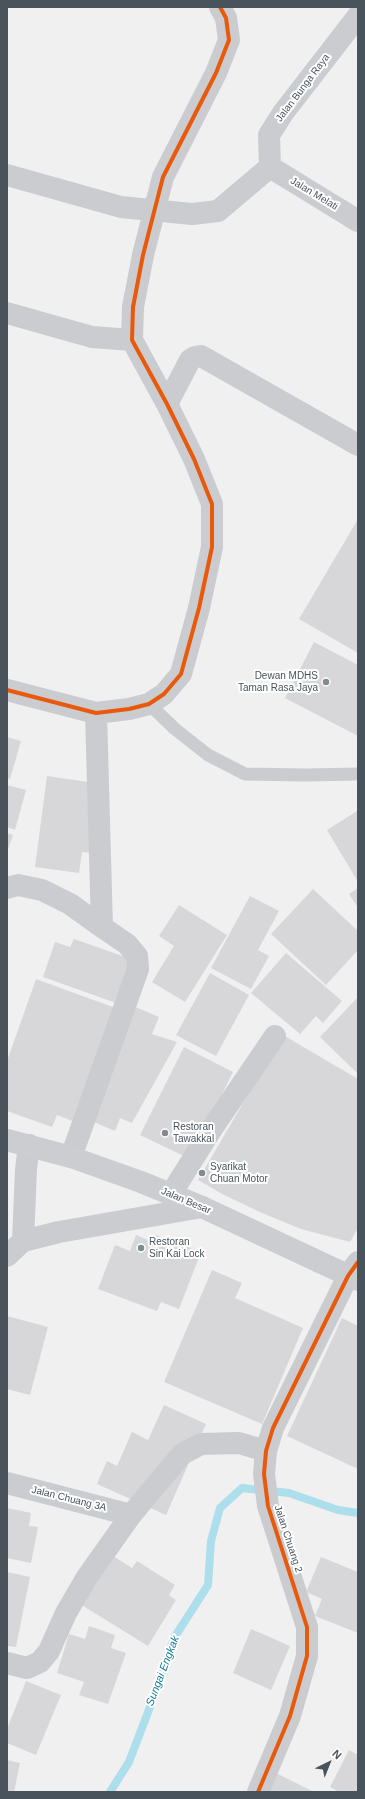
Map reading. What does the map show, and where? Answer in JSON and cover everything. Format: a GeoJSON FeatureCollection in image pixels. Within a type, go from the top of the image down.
{"type":"FeatureCollection","features":[{"type":"Feature","properties":{"kind":"main road","name":"Jalan Besar"},"geometry":{"type":"LineString","coordinates":[[7,1140],[71,1158],[171,1194],[355,1273]]}},
{"type":"Feature","properties":{"kind":"street"},"geometry":{"type":"LineString","coordinates":[[7,690],[96,713],[129,709],[149,704],[164,694],[181,674],[199,608],[212,546],[212,504],[194,459],[167,404],[132,340],[133,307],[143,255],[163,177],[216,73],[229,40],[226,18],[220,7]]}},
{"type":"Feature","properties":{"kind":"street","name":"Jalan Bunga Raya"},"geometry":{"type":"LineString","coordinates":[[270,167],[269,135],[283,113],[358,16]]}},
{"type":"Feature","properties":{"kind":"street"},"geometry":{"type":"LineString","coordinates":[[7,175],[121,207],[192,214],[218,211],[270,167]]}},
{"type":"Feature","properties":{"kind":"street","name":"Jalan Melati"},"geometry":{"type":"LineString","coordinates":[[270,167],[358,221]]}},
{"type":"Feature","properties":{"kind":"street"},"geometry":{"type":"LineString","coordinates":[[7,313],[92,337],[132,340]]}},
{"type":"Feature","properties":{"kind":"street"},"geometry":{"type":"LineString","coordinates":[[167,404],[190,360],[201,356],[358,445]]}},
{"type":"Feature","properties":{"kind":"street"},"geometry":{"type":"LineString","coordinates":[[96,713],[102,927]]}},
{"type":"Feature","properties":{"kind":"street"},"geometry":{"type":"LineString","coordinates":[[7,888],[18,885],[42,890],[70,904],[127,944],[137,956],[138,969],[71,1158]]}},
{"type":"Feature","properties":{"kind":"street"},"geometry":{"type":"LineString","coordinates":[[171,1194],[211,1130],[275,1036]]}},
{"type":"Feature","properties":{"kind":"street"},"geometry":{"type":"LineString","coordinates":[[23,1241],[26,1169],[29,1146]]}},
{"type":"Feature","properties":{"kind":"street"},"geometry":{"type":"LineString","coordinates":[[7,1256],[23,1241],[58,1232],[202,1207]]}},
{"type":"Feature","properties":{"kind":"street","name":"Jalan Chuang 2"},"geometry":{"type":"LineString","coordinates":[[258,1792],[290,1716],[307,1656],[307,1627],[268,1506],[264,1474],[266,1451],[273,1428],[355,1273]]}},
{"type":"Feature","properties":{"kind":"street"},"geometry":{"type":"LineString","coordinates":[[7,1663],[27,1668],[40,1662],[49,1652],[66,1613],[87,1577],[131,1515],[182,1454],[202,1444],[239,1444],[266,1451]]}},
{"type":"Feature","properties":{"kind":"street","name":"Jalan Chuang 3A"},"geometry":{"type":"LineString","coordinates":[[7,1483],[131,1515]]}},
{"type":"Feature","properties":{"kind":"lane"},"geometry":{"type":"LineString","coordinates":[[149,704],[175,729],[208,755],[245,774],[358,774]]}},
{"type":"Feature","properties":{"kind":"building"},"geometry":{"type":"Polygon","coordinates":[[[358,519],[358,653],[299,619],[358,519]]]}},
{"type":"Feature","properties":{"kind":"building","name":"Dewan MDHS Taman Rasa Jaya"},"geometry":{"type":"Polygon","coordinates":[[[314,642],[358,665],[358,736],[285,698],[314,642]]]}},
{"type":"Feature","properties":{"kind":"building"},"geometry":{"type":"Polygon","coordinates":[[[7,737],[21,741],[10,779],[7,778],[7,737]]]}},
{"type":"Feature","properties":{"kind":"building"},"geometry":{"type":"Polygon","coordinates":[[[47,776],[102,784],[92,853],[82,852],[79,873],[35,867],[47,776]]]}},
{"type":"Feature","properties":{"kind":"building"},"geometry":{"type":"Polygon","coordinates":[[[7,785],[26,790],[15,830],[7,827],[7,785]]]}},
{"type":"Feature","properties":{"kind":"building"},"geometry":{"type":"Polygon","coordinates":[[[357,811],[358,812],[358,882],[327,830],[357,811]]]}},
{"type":"Feature","properties":{"kind":"building"},"geometry":{"type":"Polygon","coordinates":[[[7,833],[13,835],[7,852],[7,833]]]}},
{"type":"Feature","properties":{"kind":"building"},"geometry":{"type":"Polygon","coordinates":[[[358,888],[358,908],[349,894],[358,888]]]}},
{"type":"Feature","properties":{"kind":"building"},"geometry":{"type":"Polygon","coordinates":[[[313,889],[358,931],[358,950],[326,985],[271,934],[313,889]]]}},
{"type":"Feature","properties":{"kind":"building"},"geometry":{"type":"Polygon","coordinates":[[[250,896],[279,911],[258,950],[269,956],[251,989],[211,968],[250,896]]]}},
{"type":"Feature","properties":{"kind":"building"},"geometry":{"type":"Polygon","coordinates":[[[179,905],[227,935],[185,1002],[152,982],[174,946],[159,936],[179,905]]]}},
{"type":"Feature","properties":{"kind":"building"},"geometry":{"type":"Polygon","coordinates":[[[74,939],[134,960],[119,1004],[43,977],[55,942],[70,947],[74,939]]]}},
{"type":"Feature","properties":{"kind":"building"},"geometry":{"type":"Polygon","coordinates":[[[286,953],[342,1001],[323,1023],[316,1016],[300,1034],[251,993],[286,953]]]}},
{"type":"Feature","properties":{"kind":"building"},"geometry":{"type":"Polygon","coordinates":[[[210,973],[249,995],[216,1056],[176,1035],[210,973]]]}},
{"type":"Feature","properties":{"kind":"building"},"geometry":{"type":"Polygon","coordinates":[[[36,979],[121,1010],[80,1124],[57,1115],[52,1127],[7,1111],[7,1061],[36,979]]]}},
{"type":"Feature","properties":{"kind":"building"},"geometry":{"type":"Polygon","coordinates":[[[358,997],[358,1074],[320,1037],[358,997]]]}},
{"type":"Feature","properties":{"kind":"building"},"geometry":{"type":"Polygon","coordinates":[[[133,1006],[159,1017],[152,1034],[177,1042],[132,1123],[120,1118],[115,1131],[89,1120],[133,1006]]]}},
{"type":"Feature","properties":{"kind":"building"},"geometry":{"type":"Polygon","coordinates":[[[283,1035],[358,1079],[358,1228],[350,1242],[301,1229],[222,1194],[198,1180],[283,1035]]]}},
{"type":"Feature","properties":{"kind":"building"},"geometry":{"type":"Polygon","coordinates":[[[184,1047],[233,1072],[190,1159],[140,1135],[184,1047]]]}},
{"type":"Feature","properties":{"kind":"building"},"geometry":{"type":"Polygon","coordinates":[[[136,1235],[153,1242],[156,1235],[201,1252],[179,1309],[161,1302],[157,1311],[98,1289],[115,1245],[130,1251],[136,1235]]]}},
{"type":"Feature","properties":{"kind":"building"},"geometry":{"type":"Polygon","coordinates":[[[212,1270],[242,1283],[235,1298],[303,1328],[262,1424],[164,1382],[212,1270]]]}},
{"type":"Feature","properties":{"kind":"building"},"geometry":{"type":"Polygon","coordinates":[[[7,1316],[48,1327],[30,1395],[7,1389],[7,1316]]]}},
{"type":"Feature","properties":{"kind":"building"},"geometry":{"type":"Polygon","coordinates":[[[342,1318],[358,1326],[358,1469],[287,1436],[342,1318]]]}},
{"type":"Feature","properties":{"kind":"building"},"geometry":{"type":"Polygon","coordinates":[[[164,1405],[206,1424],[166,1515],[97,1484],[107,1461],[117,1466],[132,1432],[148,1440],[164,1405]]]}},
{"type":"Feature","properties":{"kind":"building"},"geometry":{"type":"Polygon","coordinates":[[[7,1508],[31,1513],[29,1526],[38,1527],[31,1563],[7,1558],[7,1508]]]}},
{"type":"Feature","properties":{"kind":"building"},"geometry":{"type":"Polygon","coordinates":[[[110,1554],[132,1568],[137,1561],[175,1585],[169,1595],[176,1600],[148,1646],[80,1604],[110,1554]]]}},
{"type":"Feature","properties":{"kind":"building"},"geometry":{"type":"Polygon","coordinates":[[[321,1557],[358,1572],[358,1633],[315,1616],[322,1599],[306,1592],[321,1557]]]}},
{"type":"Feature","properties":{"kind":"building"},"geometry":{"type":"Polygon","coordinates":[[[7,1572],[30,1577],[16,1647],[7,1646],[7,1572]]]}},
{"type":"Feature","properties":{"kind":"building"},"geometry":{"type":"Polygon","coordinates":[[[89,1626],[115,1635],[111,1648],[126,1653],[108,1704],[79,1695],[84,1682],[57,1673],[69,1634],[85,1639],[89,1626]]]}},
{"type":"Feature","properties":{"kind":"building"},"geometry":{"type":"Polygon","coordinates":[[[251,1629],[290,1646],[271,1690],[233,1673],[251,1629]]]}},
{"type":"Feature","properties":{"kind":"building"},"geometry":{"type":"Polygon","coordinates":[[[26,1681],[61,1695],[36,1755],[7,1743],[7,1729],[26,1681]]]}},
{"type":"Feature","properties":{"kind":"building"},"geometry":{"type":"Polygon","coordinates":[[[349,1750],[358,1755],[358,1792],[339,1792],[330,1787],[349,1750]]]}},
{"type":"Feature","properties":{"kind":"building"},"geometry":{"type":"Polygon","coordinates":[[[7,1760],[20,1763],[14,1792],[7,1792],[7,1760]]]}},
{"type":"Feature","properties":{"kind":"building"},"geometry":{"type":"Polygon","coordinates":[[[274,1772],[314,1792],[264,1792],[274,1772]]]}},
{"type":"Feature","properties":{"kind":"waterway","name":"Sungai Engkak"},"geometry":{"type":"LineString","coordinates":[[110,1792],[129,1762],[158,1686],[174,1638],[208,1585],[211,1541],[220,1508],[242,1488],[289,1493],[338,1510],[358,1513]]}},
{"type":"Feature","properties":{"kind":"cycle path"},"geometry":{"type":"LineString","coordinates":[[7,690],[96,713],[129,709],[149,704],[164,694],[181,674],[199,608],[212,547],[212,504],[194,459],[167,404],[132,340],[133,307],[143,255],[163,177],[216,73],[229,40],[226,18],[220,7]]}},
{"type":"Feature","properties":{"kind":"cycle path"},"geometry":{"type":"LineString","coordinates":[[258,1792],[290,1716],[307,1656],[307,1627],[268,1506],[264,1474],[266,1451],[273,1428],[348,1276],[358,1262]]}},
{"type":"Feature","properties":{"kind":"place","name":"Dewan MDHS Taman Rasa Jaya"},"geometry":{"type":"Point","coordinates":[326,682]}},
{"type":"Feature","properties":{"kind":"place","name":"Restoran Tawakkal"},"geometry":{"type":"Point","coordinates":[165,1133]}},
{"type":"Feature","properties":{"kind":"place","name":"Syarikat Chuan Motor"},"geometry":{"type":"Point","coordinates":[202,1173]}},
{"type":"Feature","properties":{"kind":"place","name":"Restoran Sin Kai Lock"},"geometry":{"type":"Point","coordinates":[141,1248]}}]}
